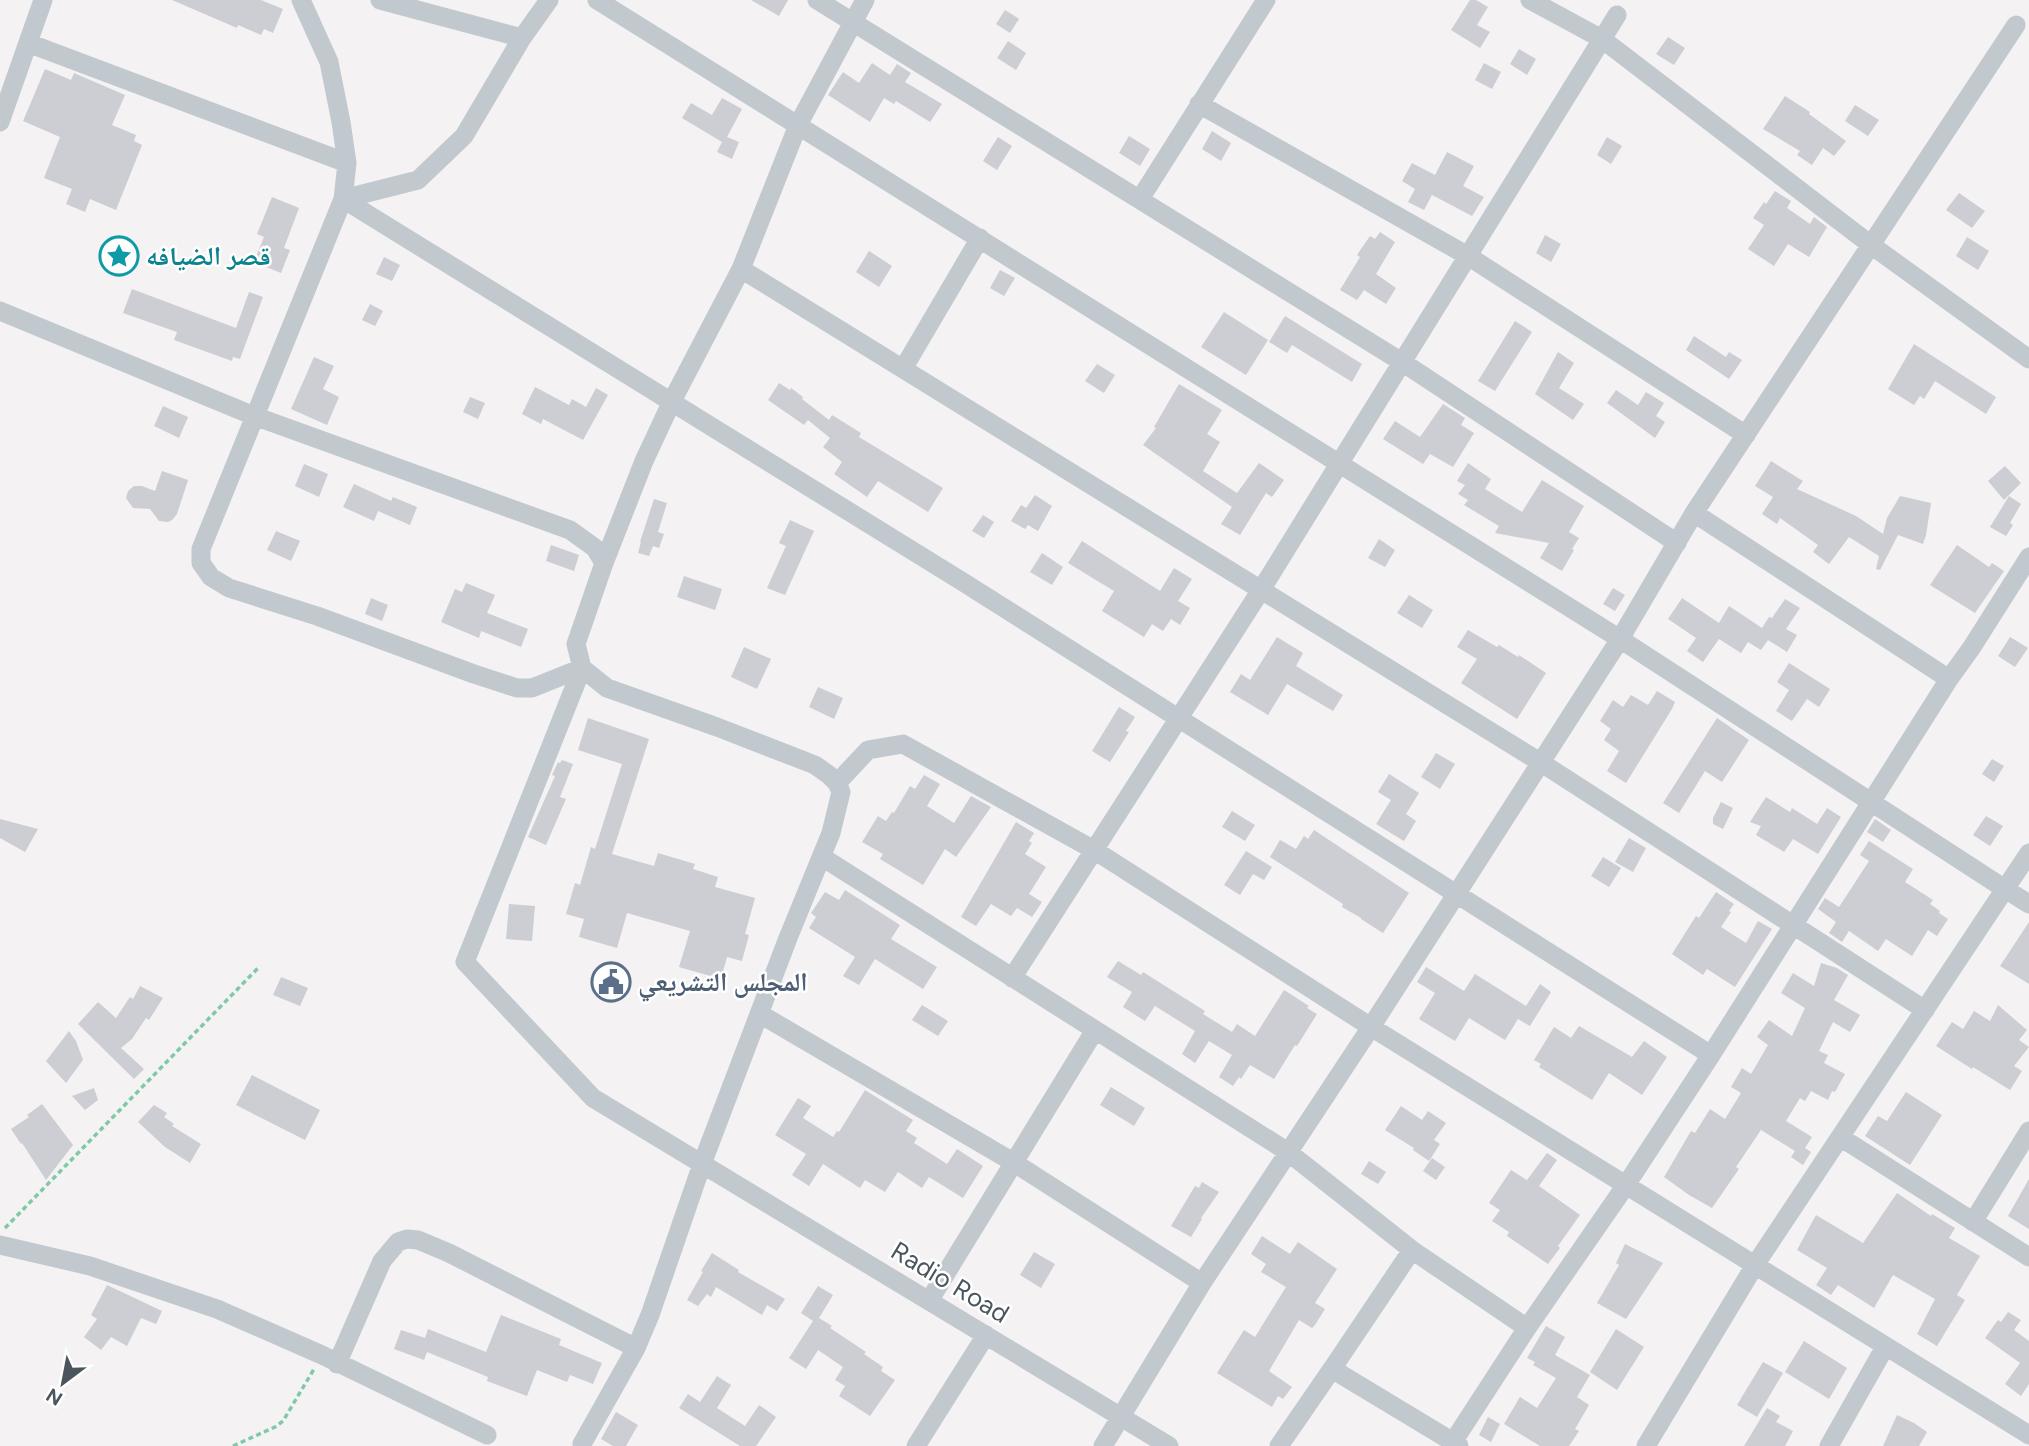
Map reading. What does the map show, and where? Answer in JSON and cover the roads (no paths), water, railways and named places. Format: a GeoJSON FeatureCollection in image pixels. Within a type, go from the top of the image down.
{"type":"FeatureCollection","features":[{"type":"Feature","properties":{"kind":"street"},"geometry":{"type":"LineString","coordinates":[[0,122],[43,0]]}},
{"type":"Feature","properties":{"kind":"street"},"geometry":{"type":"LineString","coordinates":[[300,0],[328,62],[341,122],[347,163],[342,199],[201,549],[201,563],[211,577],[229,588],[317,616],[517,688],[540,686],[582,668]]}},
{"type":"Feature","properties":{"kind":"street"},"geometry":{"type":"LineString","coordinates":[[380,0],[522,38]]}},
{"type":"Feature","properties":{"kind":"street"},"geometry":{"type":"LineString","coordinates":[[342,199],[418,180],[464,136],[522,38],[549,0]]}},
{"type":"Feature","properties":{"kind":"street"},"geometry":{"type":"LineString","coordinates":[[597,0],[1620,639],[2029,904]]}},
{"type":"Feature","properties":{"kind":"street"},"geometry":{"type":"LineString","coordinates":[[817,0],[1402,362],[1677,543]]}},
{"type":"Feature","properties":{"kind":"street"},"geometry":{"type":"LineString","coordinates":[[582,1444],[636,1348],[650,1315],[702,1164],[831,833],[841,792],[837,783],[815,765],[607,688],[582,668],[576,644],[644,461],[741,269],[798,125],[865,0]]}},
{"type":"Feature","properties":{"kind":"street"},"geometry":{"type":"LineString","coordinates":[[1140,199],[1266,0]]}},
{"type":"Feature","properties":{"kind":"street"},"geometry":{"type":"LineString","coordinates":[[1530,0],[1602,40],[1871,245],[2029,359]]}},
{"type":"Feature","properties":{"kind":"street"},"geometry":{"type":"LineString","coordinates":[[1012,978],[1261,590],[1617,15]]}},
{"type":"Feature","properties":{"kind":"street"},"geometry":{"type":"LineString","coordinates":[[1103,1446],[1202,1283],[1371,1027],[1620,639],[1694,513],[2015,25]]}},
{"type":"Feature","properties":{"kind":"street"},"geometry":{"type":"LineString","coordinates":[[28,43],[347,163]]}},
{"type":"Feature","properties":{"kind":"street"},"geometry":{"type":"LineString","coordinates":[[1199,103],[1468,256],[1746,435]]}},
{"type":"Feature","properties":{"kind":"street"},"geometry":{"type":"LineString","coordinates":[[342,199],[672,401],[1712,1055]]}},
{"type":"Feature","properties":{"kind":"street"},"geometry":{"type":"LineString","coordinates":[[903,369],[980,239]]}},
{"type":"Feature","properties":{"kind":"street"},"geometry":{"type":"LineString","coordinates":[[741,269],[1540,762],[1925,1010]]}},
{"type":"Feature","properties":{"kind":"street"},"geometry":{"type":"LineString","coordinates":[[0,311],[254,416],[570,530],[594,548],[604,563]]}},
{"type":"Feature","properties":{"kind":"street"},"geometry":{"type":"LineString","coordinates":[[1694,513],[1949,678]]}},
{"type":"Feature","properties":{"kind":"street"},"geometry":{"type":"LineString","coordinates":[[1332,1369],[1456,1444],[1527,1328],[1712,1055],[1949,678],[2029,557]]}},
{"type":"Feature","properties":{"kind":"street","name":"Radio Road"},"geometry":{"type":"LineString","coordinates":[[582,668],[465,962],[593,1098],[1170,1446]]}},
{"type":"Feature","properties":{"kind":"street"},"geometry":{"type":"LineString","coordinates":[[837,783],[868,750],[903,744],[1094,850],[1371,1027],[2029,1434]]}},
{"type":"Feature","properties":{"kind":"street"},"geometry":{"type":"LineString","coordinates":[[1646,1446],[1755,1265],[2029,853]]}},
{"type":"Feature","properties":{"kind":"street"},"geometry":{"type":"LineString","coordinates":[[822,857],[1288,1152],[1412,1250],[1527,1328]]}},
{"type":"Feature","properties":{"kind":"street"},"geometry":{"type":"LineString","coordinates":[[760,1014],[1013,1162],[1202,1283]]}},
{"type":"Feature","properties":{"kind":"street"},"geometry":{"type":"LineString","coordinates":[[929,1301],[1095,1030]]}},
{"type":"Feature","properties":{"kind":"street"},"geometry":{"type":"LineString","coordinates":[[1973,1222],[2029,1131]]}},
{"type":"Feature","properties":{"kind":"street"},"geometry":{"type":"LineString","coordinates":[[1840,1136],[2029,1257]]}},
{"type":"Feature","properties":{"kind":"street"},"geometry":{"type":"LineString","coordinates":[[329,1359],[382,1261],[398,1242],[407,1239],[418,1240],[449,1253],[636,1348]]}},
{"type":"Feature","properties":{"kind":"street"},"geometry":{"type":"LineString","coordinates":[[0,1245],[90,1266],[217,1309],[487,1435]]}},
{"type":"Feature","properties":{"kind":"street"},"geometry":{"type":"LineString","coordinates":[[1279,1446],[1412,1250]]}},
{"type":"Feature","properties":{"kind":"street"},"geometry":{"type":"LineString","coordinates":[[916,1446],[986,1335]]}},
{"type":"Feature","properties":{"kind":"street"},"geometry":{"type":"LineString","coordinates":[[1829,1446],[1885,1347]]}},
{"type":"Feature","properties":{"kind":"place","name":"قصر الضيافه"},"geometry":{"type":"Point","coordinates":[119,256]}},
{"type":"Feature","properties":{"kind":"place","name":"المجلس التشريعي"},"geometry":{"type":"Point","coordinates":[611,982]}}]}
